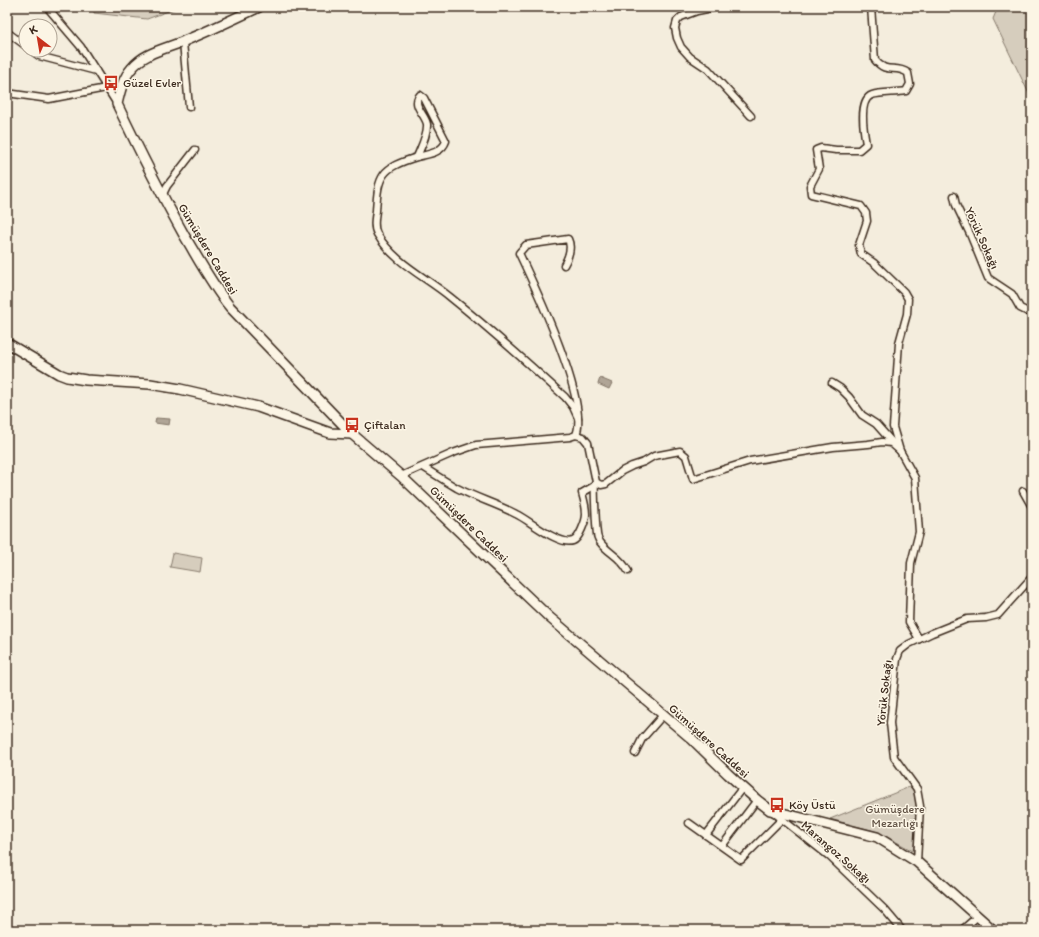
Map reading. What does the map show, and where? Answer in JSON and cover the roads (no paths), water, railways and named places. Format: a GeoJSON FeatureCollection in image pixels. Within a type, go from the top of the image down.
{"type":"FeatureCollection","features":[{"type":"Feature","properties":{"kind":"street","name":"Gümüşdere Caddesi"},"geometry":{"type":"LineString","coordinates":[[47,7],[81,48],[117,104],[162,196],[216,290],[230,307],[352,434],[401,476],[549,617],[692,739],[757,800],[770,810],[877,837],[917,862],[993,930]]}},
{"type":"Feature","properties":{"kind":"street"},"geometry":{"type":"LineString","coordinates":[[117,104],[125,78],[138,62],[154,52],[182,42],[259,7]]}},
{"type":"Feature","properties":{"kind":"street"},"geometry":{"type":"LineString","coordinates":[[717,7],[697,11],[677,21],[675,28],[677,38],[681,47],[690,57],[708,69],[751,116]]}},
{"type":"Feature","properties":{"kind":"street"},"geometry":{"type":"LineString","coordinates":[[871,7],[875,60],[881,67],[888,69],[902,69],[908,74],[910,84],[906,91],[872,95],[866,98],[864,104],[863,128],[866,144],[859,150],[836,150],[821,148],[816,150],[819,169],[810,186],[811,194],[861,206],[866,213],[867,221],[859,245],[861,254],[874,263],[904,292],[908,299],[907,314],[899,343],[893,427],[900,451]]}},
{"type":"Feature","properties":{"kind":"street"},"geometry":{"type":"LineString","coordinates":[[7,32],[18,40]]}},
{"type":"Feature","properties":{"kind":"street"},"geometry":{"type":"LineString","coordinates":[[182,42],[189,107]]}},
{"type":"Feature","properties":{"kind":"street"},"geometry":{"type":"LineString","coordinates":[[46,58],[96,72]]}},
{"type":"Feature","properties":{"kind":"street"},"geometry":{"type":"LineString","coordinates":[[7,93],[48,99],[106,88]]}},
{"type":"Feature","properties":{"kind":"street"},"geometry":{"type":"LineString","coordinates":[[417,157],[427,122],[416,103],[420,96],[424,98],[446,141],[444,146],[439,151],[417,157],[394,166],[380,178],[377,190],[375,218],[377,234],[398,259],[450,297],[500,338],[565,397],[573,407],[578,418]]}},
{"type":"Feature","properties":{"kind":"street"},"geometry":{"type":"LineString","coordinates":[[162,196],[167,186],[194,150]]}},
{"type":"Feature","properties":{"kind":"street","name":"Yörük Sokağı"},"geometry":{"type":"LineString","coordinates":[[954,196],[956,205],[988,278],[1012,294],[1020,308],[1032,314]]}},
{"type":"Feature","properties":{"kind":"street"},"geometry":{"type":"LineString","coordinates":[[564,265],[568,259],[570,243],[568,239],[526,245],[519,253],[542,303],[570,375],[578,418],[578,430],[576,435]]}},
{"type":"Feature","properties":{"kind":"street"},"geometry":{"type":"LineString","coordinates":[[7,343],[59,374],[67,377],[86,380],[150,384],[180,389],[258,407],[330,433],[352,434]]}},
{"type":"Feature","properties":{"kind":"street"},"geometry":{"type":"LineString","coordinates":[[832,383],[849,397],[862,415],[876,424],[900,451],[915,478],[919,532],[911,563],[909,622],[919,639]]}},
{"type":"Feature","properties":{"kind":"street"},"geometry":{"type":"LineString","coordinates":[[401,476],[453,453],[476,445],[570,437],[576,435],[583,436],[588,443],[595,484],[597,535],[600,542],[608,551],[624,563],[628,571]]}},
{"type":"Feature","properties":{"kind":"street"},"geometry":{"type":"LineString","coordinates":[[423,467],[457,488],[515,513],[540,530],[560,540],[568,542],[578,538],[583,526],[586,514],[582,493],[595,484],[606,484],[622,471],[654,456],[680,451],[686,456],[693,479],[750,461],[833,447],[882,442],[891,443],[900,451]]}},
{"type":"Feature","properties":{"kind":"street"},"geometry":{"type":"LineString","coordinates":[[1023,491],[1032,507]]}},
{"type":"Feature","properties":{"kind":"street","name":"Yörük Sokağı"},"geometry":{"type":"LineString","coordinates":[[917,862],[920,806],[917,789],[894,757],[890,723],[897,659],[900,651],[919,639],[967,618],[986,618],[998,615],[1032,577]]}},
{"type":"Feature","properties":{"kind":"street"},"geometry":{"type":"LineString","coordinates":[[635,753],[642,739],[663,715]]}},
{"type":"Feature","properties":{"kind":"street"},"geometry":{"type":"LineString","coordinates":[[706,835],[743,787]]}},
{"type":"Feature","properties":{"kind":"street"},"geometry":{"type":"LineString","coordinates":[[722,846],[757,800]]}},
{"type":"Feature","properties":{"kind":"street","name":"Marangoz Sokağı"},"geometry":{"type":"LineString","coordinates":[[770,810],[830,857],[884,910],[902,930]]}},
{"type":"Feature","properties":{"kind":"street"},"geometry":{"type":"LineString","coordinates":[[689,823],[741,860],[782,819]]}},
{"type":"Feature","properties":{"kind":"street"},"geometry":{"type":"LineString","coordinates":[[962,930],[978,916]]}},
{"type":"Feature","properties":{"kind":"place","name":"Güzel Evler"},"geometry":{"type":"Point","coordinates":[111,83]}},
{"type":"Feature","properties":{"kind":"place","name":"Çiftalan"},"geometry":{"type":"Point","coordinates":[352,425]}},
{"type":"Feature","properties":{"kind":"place","name":"Köy Üstü"},"geometry":{"type":"Point","coordinates":[777,805]}},
{"type":"Feature","properties":{"kind":"park label","name":"Gümüşdere Mezarlığı"},"geometry":{"type":"Point","coordinates":[895,816]}}]}
